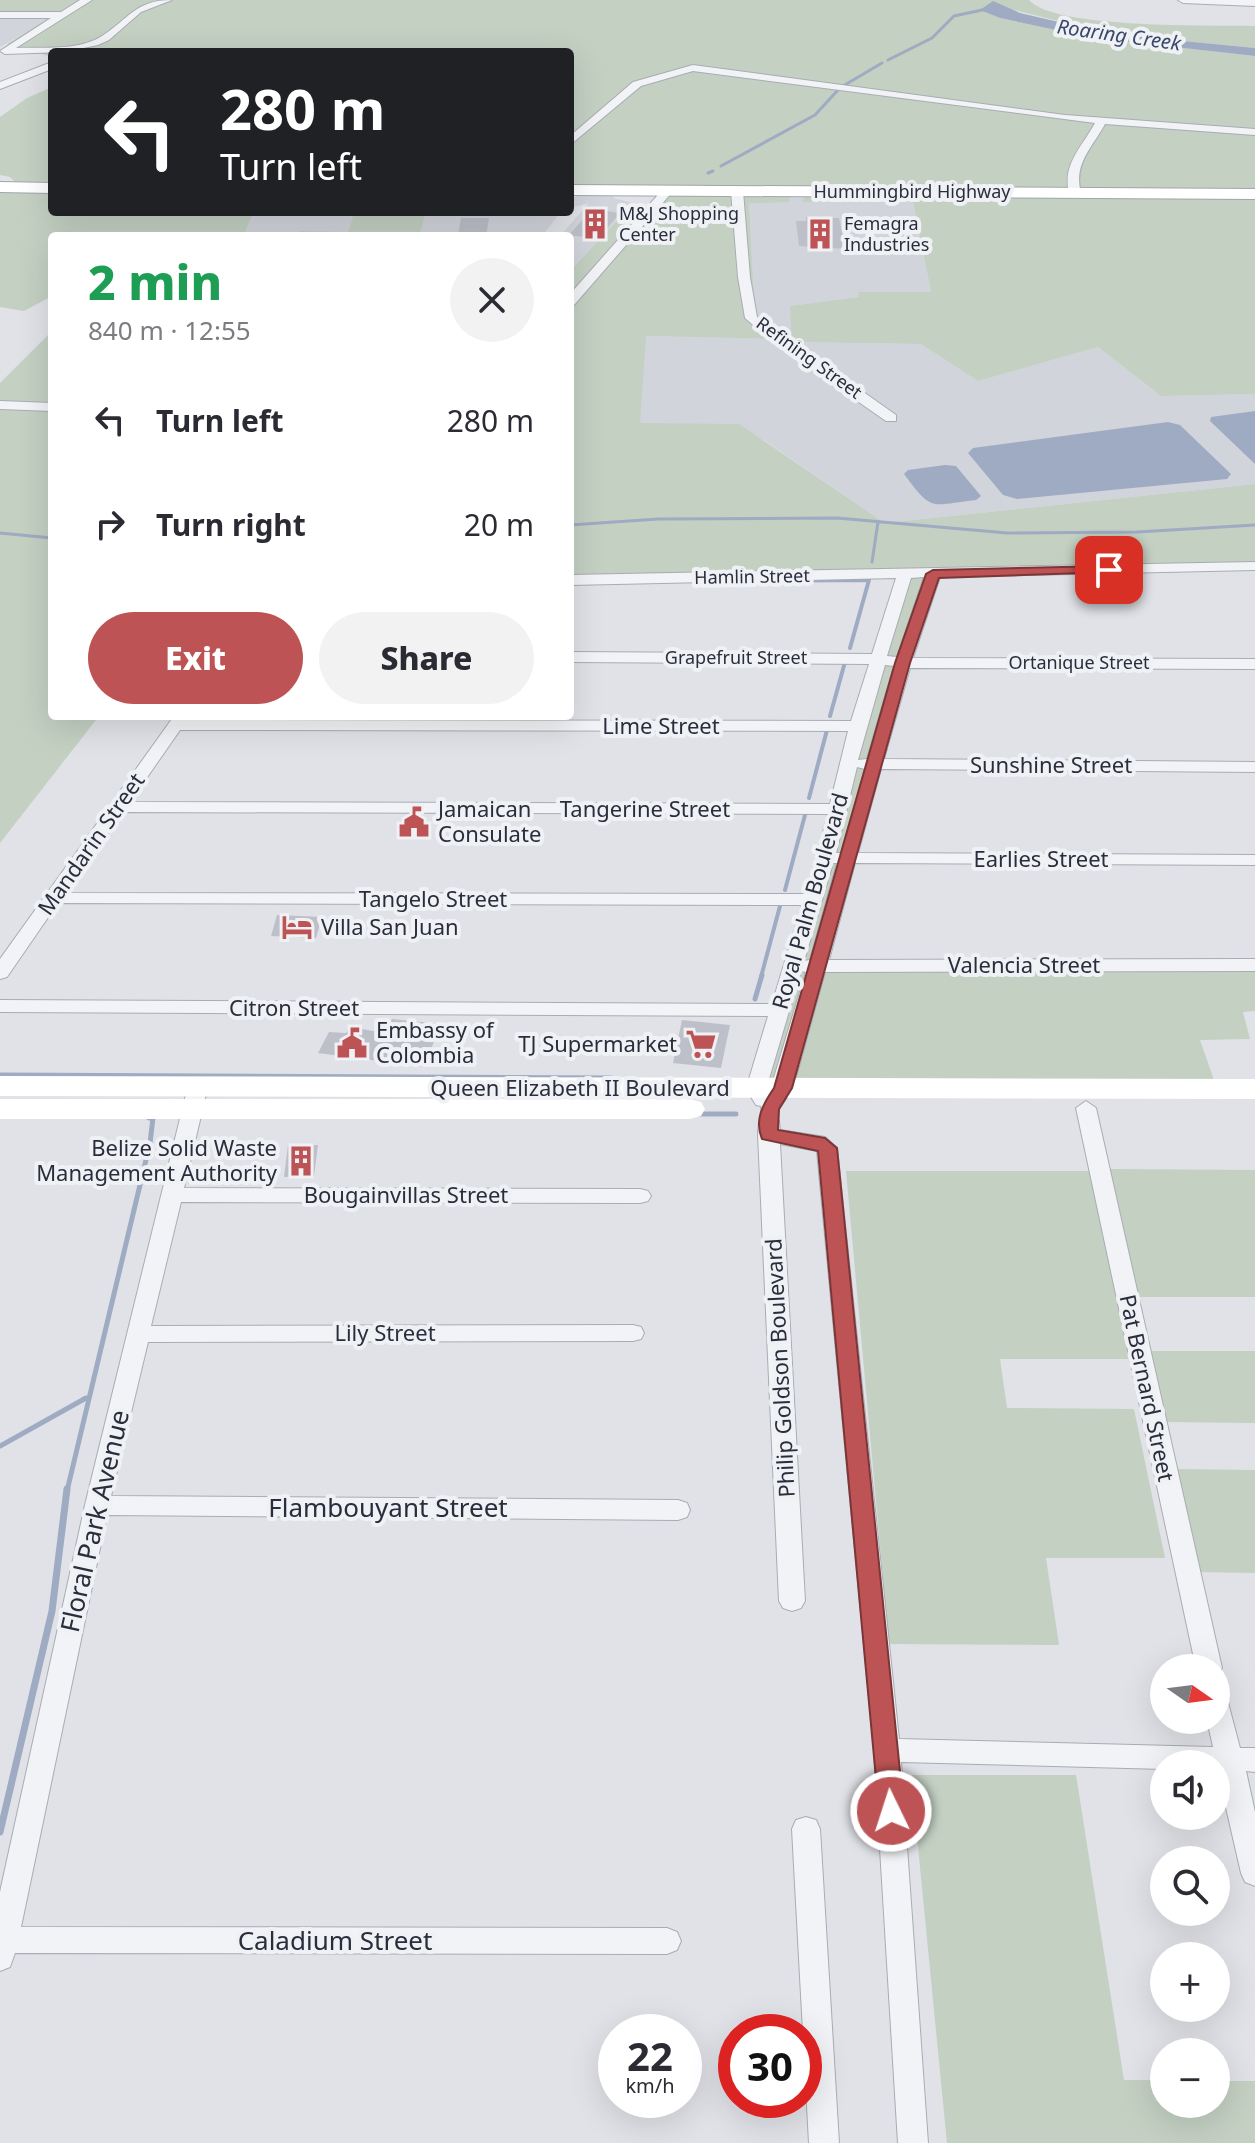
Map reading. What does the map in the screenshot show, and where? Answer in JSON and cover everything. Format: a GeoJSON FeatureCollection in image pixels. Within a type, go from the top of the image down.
{"type":"FeatureCollection","features":[{"type":"Feature","properties":{"kind":"main road"},"geometry":{"type":"LineString","coordinates":[[0,187],[48,188]]}},
{"type":"Feature","properties":{"kind":"main road","name":"Hummingbird Highway"},"geometry":{"type":"LineString","coordinates":[[574,190],[1255,194]]}},
{"type":"Feature","properties":{"kind":"street"},"geometry":{"type":"LineString","coordinates":[[2,52],[87,0]]}},
{"type":"Feature","properties":{"kind":"street"},"geometry":{"type":"LineString","coordinates":[[74,48],[106,38],[138,10],[167,0]]}},
{"type":"Feature","properties":{"kind":"street"},"geometry":{"type":"LineString","coordinates":[[1186,0],[1255,3]]}},
{"type":"Feature","properties":{"kind":"street"},"geometry":{"type":"LineString","coordinates":[[0,15],[63,15]]}},
{"type":"Feature","properties":{"kind":"street"},"geometry":{"type":"LineString","coordinates":[[2,52],[48,49]]}},
{"type":"Feature","properties":{"kind":"street"},"geometry":{"type":"LineString","coordinates":[[0,86],[48,67]]}},
{"type":"Feature","properties":{"kind":"street"},"geometry":{"type":"LineString","coordinates":[[574,139],[637,84],[663,74],[693,68],[1101,121],[1255,132]]}},
{"type":"Feature","properties":{"kind":"street"},"geometry":{"type":"LineString","coordinates":[[1075,193],[1071,181],[1072,166],[1101,121]]}},
{"type":"Feature","properties":{"kind":"street"},"geometry":{"type":"LineString","coordinates":[[574,297],[668,190]]}},
{"type":"Feature","properties":{"kind":"street","name":"Refining Street"},"geometry":{"type":"LineString","coordinates":[[737,191],[744,277],[751,318],[891,418]]}},
{"type":"Feature","properties":{"kind":"street"},"geometry":{"type":"LineString","coordinates":[[0,405],[48,407]]}},
{"type":"Feature","properties":{"kind":"street","name":"Hamlin Street"},"geometry":{"type":"LineString","coordinates":[[574,580],[1255,566]]}},
{"type":"Feature","properties":{"kind":"street","name":"Royal Palm Boulevard"},"geometry":{"type":"LineString","coordinates":[[769,1105],[817,966],[903,663],[933,574]]}},
{"type":"Feature","properties":{"kind":"street","name":"Royal Palm Boulevard"},"geometry":{"type":"LineString","coordinates":[[769,1105],[780,1010],[826,858],[858,726],[904,575]]}},
{"type":"Feature","properties":{"kind":"street","name":"Grapefruit Street"},"geometry":{"type":"LineString","coordinates":[[574,657],[878,659],[903,663]]}},
{"type":"Feature","properties":{"kind":"street","name":"Ortanique Street"},"geometry":{"type":"LineString","coordinates":[[903,663],[1255,664]]}},
{"type":"Feature","properties":{"kind":"street","name":"Lime Street"},"geometry":{"type":"LineString","coordinates":[[178,720],[858,726]]}},
{"type":"Feature","properties":{"kind":"street","name":"Mandarin Street"},"geometry":{"type":"LineString","coordinates":[[0,973],[178,720]]}},
{"type":"Feature","properties":{"kind":"street","name":"Sunshine Street"},"geometry":{"type":"LineString","coordinates":[[848,764],[1255,767]]}},
{"type":"Feature","properties":{"kind":"street","name":"Tangerine Street"},"geometry":{"type":"LineString","coordinates":[[117,807],[837,809]]}},
{"type":"Feature","properties":{"kind":"street","name":"Earlies Street"},"geometry":{"type":"LineString","coordinates":[[826,858],[1255,860]]}},
{"type":"Feature","properties":{"kind":"street","name":"Tangelo Street"},"geometry":{"type":"LineString","coordinates":[[52,898],[813,900]]}},
{"type":"Feature","properties":{"kind":"street","name":"Valencia Street"},"geometry":{"type":"LineString","coordinates":[[794,966],[1255,965]]}},
{"type":"Feature","properties":{"kind":"street","name":"Citron Street"},"geometry":{"type":"LineString","coordinates":[[0,1006],[780,1010]]}},
{"type":"Feature","properties":{"kind":"street","name":"Queen Elizabeth II Boulevard"},"geometry":{"type":"LineString","coordinates":[[0,1086],[195,1098],[769,1105],[1086,1108],[1245,1098]]}},
{"type":"Feature","properties":{"kind":"street","name":"Queen Elizabeth II Boulevard"},"geometry":{"type":"LineString","coordinates":[[0,1109],[195,1098]]}},
{"type":"Feature","properties":{"kind":"street","name":"Floral Park Avenue"},"geometry":{"type":"LineString","coordinates":[[2,1949],[97,1505],[195,1098]]}},
{"type":"Feature","properties":{"kind":"street","name":"Queen Elizabeth II Boulevard"},"geometry":{"type":"LineString","coordinates":[[769,1105],[1245,1098]]}},
{"type":"Feature","properties":{"kind":"street"},"geometry":{"type":"LineString","coordinates":[[769,1105],[827,1148],[887,1750],[913,2143]]}},
{"type":"Feature","properties":{"kind":"street","name":"Philip Goldson Boulevard"},"geometry":{"type":"LineString","coordinates":[[769,1105],[792,1601]]}},
{"type":"Feature","properties":{"kind":"street","name":"Pat Bernard Street"},"geometry":{"type":"LineString","coordinates":[[1086,1108],[1206,1654]]}},
{"type":"Feature","properties":{"kind":"street","name":"Bougainvillas Street"},"geometry":{"type":"LineString","coordinates":[[172,1195],[640,1196]]}},
{"type":"Feature","properties":{"kind":"street","name":"Lily Street"},"geometry":{"type":"LineString","coordinates":[[138,1334],[633,1333]]}},
{"type":"Feature","properties":{"kind":"street","name":"Flambouyant Street"},"geometry":{"type":"LineString","coordinates":[[97,1505],[678,1510]]}},
{"type":"Feature","properties":{"kind":"street"},"geometry":{"type":"LineString","coordinates":[[1230,1732],[1242,1760],[1255,1873]]}},
{"type":"Feature","properties":{"kind":"street"},"geometry":{"type":"LineString","coordinates":[[887,1750],[1242,1760]]}},
{"type":"Feature","properties":{"kind":"street"},"geometry":{"type":"LineString","coordinates":[[806,1829],[824,2143]]}},
{"type":"Feature","properties":{"kind":"street","name":"Caladium Street"},"geometry":{"type":"LineString","coordinates":[[2,1949],[667,1941]]}},
{"type":"Feature","properties":{"kind":"shaded area"},"geometry":{"type":"Polygon","coordinates":[[[0,17],[52,17],[0,47],[0,17]]]}},
{"type":"Feature","properties":{"kind":"shaded area"},"geometry":{"type":"Polygon","coordinates":[[[616,193],[613,198],[646,206],[638,214],[623,214],[574,267],[574,232],[564,232],[589,203],[574,207],[574,197],[616,193]]]}},
{"type":"Feature","properties":{"kind":"shaded area"},"geometry":{"type":"Polygon","coordinates":[[[782,194],[816,194],[803,202],[913,202],[931,292],[859,292],[859,297],[791,306],[793,342],[921,344],[978,381],[1098,347],[1161,396],[1255,394],[1255,484],[885,523],[764,440],[639,423],[645,336],[783,338],[755,314],[749,203],[782,194]]]}},
{"type":"Feature","properties":{"kind":"shaded area"},"geometry":{"type":"Polygon","coordinates":[[[252,216],[353,216],[348,232],[245,232],[252,216]]]}},
{"type":"Feature","properties":{"kind":"shaded area"},"geometry":{"type":"Polygon","coordinates":[[[425,216],[558,216],[545,232],[420,232],[425,216]]]}},
{"type":"Feature","properties":{"kind":"green space"},"geometry":{"type":"Polygon","coordinates":[[[0,0],[1029,0],[1044,9],[1100,21],[1255,26],[1255,48],[1111,34],[1006,8],[981,10],[1000,18],[1093,38],[1255,56],[1255,191],[574,188],[574,48],[48,48],[48,56],[7,44],[50,17],[0,17],[0,0]]]}},
{"type":"Feature","properties":{"kind":"green space"},"geometry":{"type":"Polygon","coordinates":[[[48,89],[48,186],[17,184],[10,177],[0,175],[0,117],[27,98],[48,89]]]}},
{"type":"Feature","properties":{"kind":"green space"},"geometry":{"type":"Polygon","coordinates":[[[0,189],[48,190],[48,216],[252,216],[245,232],[48,232],[48,298],[24,311],[0,307],[0,189]]]}},
{"type":"Feature","properties":{"kind":"green space"},"geometry":{"type":"Polygon","coordinates":[[[676,193],[782,194],[789,197],[789,202],[749,203],[755,314],[784,339],[646,336],[640,423],[739,424],[885,523],[1255,484],[1255,567],[933,574],[817,965],[1255,965],[1255,1011],[1243,1012],[1250,1039],[1200,1040],[1214,1080],[756,1089],[903,575],[574,580],[574,267],[624,213],[649,216],[667,197],[676,193]]]}},
{"type":"Feature","properties":{"kind":"green space"},"geometry":{"type":"Polygon","coordinates":[[[805,196],[1255,196],[1255,394],[1161,396],[1098,347],[978,381],[921,344],[792,342],[790,306],[859,297],[858,292],[931,292],[913,202],[802,202],[805,196]]]}},
{"type":"Feature","properties":{"kind":"green space"},"geometry":{"type":"Polygon","coordinates":[[[353,216],[425,216],[420,232],[348,232],[353,216]]]}},
{"type":"Feature","properties":{"kind":"green space"},"geometry":{"type":"Polygon","coordinates":[[[48,335],[48,720],[96,720],[0,843],[0,383],[48,335]]]}},
{"type":"Feature","properties":{"kind":"green space"},"geometry":{"type":"Polygon","coordinates":[[[1110,1169],[1255,1170],[1255,1297],[1137,1297],[1110,1169]]]}},
{"type":"Feature","properties":{"kind":"green space"},"geometry":{"type":"Polygon","coordinates":[[[846,1171],[1092,1171],[1131,1359],[1000,1359],[1007,1408],[1134,1409],[1165,1558],[1046,1558],[1059,1645],[889,1644],[846,1171]]]}},
{"type":"Feature","properties":{"kind":"green space"},"geometry":{"type":"Polygon","coordinates":[[[1151,1351],[1255,1351],[1255,1423],[1167,1422],[1151,1351]]]}},
{"type":"Feature","properties":{"kind":"green space"},"geometry":{"type":"Polygon","coordinates":[[[1175,1469],[1255,1470],[1255,1573],[1197,1572],[1175,1469]]]}},
{"type":"Feature","properties":{"kind":"green space"},"geometry":{"type":"Polygon","coordinates":[[[911,1775],[1076,1775],[1124,2080],[1150,2080],[1150,2118],[1230,2118],[1230,2081],[1255,2081],[1255,2143],[947,2143],[911,1775]]]}},
{"type":"Feature","properties":{"kind":"water","name":"Roaring Creek"},"geometry":{"type":"Polygon","coordinates":[[[993,1],[1020,13],[1111,34],[1255,48],[1255,56],[1093,38],[1000,18],[980,10],[993,1]]]}},
{"type":"Feature","properties":{"kind":"water"},"geometry":{"type":"Polygon","coordinates":[[[1255,411],[1255,464],[1210,421],[1211,417],[1255,411]]]}},
{"type":"Feature","properties":{"kind":"water"},"geometry":{"type":"Polygon","coordinates":[[[1168,422],[1180,425],[1231,474],[1227,479],[1017,499],[1003,495],[968,453],[973,448],[1168,422]]]}},
{"type":"Feature","properties":{"kind":"water"},"geometry":{"type":"Polygon","coordinates":[[[956,466],[981,496],[976,500],[934,504],[921,495],[904,474],[908,470],[956,466]]]}},
{"type":"Feature","properties":{"kind":"building","name":"M&J Shopping Center"},"geometry":{"type":"Polygon","coordinates":[[[592,209],[620,213],[598,239],[574,236],[572,232],[592,209]]]}},
{"type":"Feature","properties":{"kind":"building","name":"Femagra Industries"},"geometry":{"type":"Polygon","coordinates":[[[806,217],[839,218],[846,249],[799,246],[796,221],[806,221],[806,217]]]}},
{"type":"Feature","properties":{"kind":"building"},"geometry":{"type":"Polygon","coordinates":[[[461,218],[489,218],[487,232],[459,232],[461,218]]]}},
{"type":"Feature","properties":{"kind":"building","name":"Villa San Juan"},"geometry":{"type":"Polygon","coordinates":[[[277,915],[322,917],[316,938],[271,936],[277,915]]]}},
{"type":"Feature","properties":{"kind":"building"},"geometry":{"type":"Polygon","coordinates":[[[392,1019],[440,1024],[425,1067],[318,1053],[329,1032],[346,1033],[350,1027],[385,1033],[392,1019]]]}},
{"type":"Feature","properties":{"kind":"building","name":"TJ Supermarket"},"geometry":{"type":"Polygon","coordinates":[[[682,1020],[730,1025],[721,1068],[673,1063],[682,1020]]]}},
{"type":"Feature","properties":{"kind":"building","name":"Belize Solid Waste Management Authority"},"geometry":{"type":"Polygon","coordinates":[[[288,1145],[318,1145],[314,1176],[284,1177],[288,1145]]]}},
{"type":"Feature","properties":{"kind":"waterway"},"geometry":{"type":"LineString","coordinates":[[888,60],[932,38],[954,16],[987,9]]}},
{"type":"Feature","properties":{"kind":"waterway"},"geometry":{"type":"LineString","coordinates":[[843,86],[882,63]]}},
{"type":"Feature","properties":{"kind":"waterway"},"geometry":{"type":"LineString","coordinates":[[721,166],[815,115],[838,90]]}},
{"type":"Feature","properties":{"kind":"waterway"},"geometry":{"type":"LineString","coordinates":[[708,173],[713,171]]}},
{"type":"Feature","properties":{"kind":"waterway"},"geometry":{"type":"LineString","coordinates":[[574,525],[658,519],[837,518],[1007,533],[1137,532],[1255,525]]}},
{"type":"Feature","properties":{"kind":"waterway"},"geometry":{"type":"LineString","coordinates":[[872,562],[878,522]]}},
{"type":"Feature","properties":{"kind":"waterway"},"geometry":{"type":"LineString","coordinates":[[0,533],[48,538]]}},
{"type":"Feature","properties":{"kind":"waterway"},"geometry":{"type":"LineString","coordinates":[[737,581],[869,580],[850,648]]}},
{"type":"Feature","properties":{"kind":"waterway"},"geometry":{"type":"LineString","coordinates":[[830,716],[845,662],[842,662]]}},
{"type":"Feature","properties":{"kind":"waterway"},"geometry":{"type":"LineString","coordinates":[[809,798],[827,730]]}},
{"type":"Feature","properties":{"kind":"waterway"},"geometry":{"type":"LineString","coordinates":[[785,890],[805,815]]}},
{"type":"Feature","properties":{"kind":"waterway"},"geometry":{"type":"LineString","coordinates":[[761,977],[780,906]]}},
{"type":"Feature","properties":{"kind":"waterway"},"geometry":{"type":"LineString","coordinates":[[755,999],[762,975]]}},
{"type":"Feature","properties":{"kind":"waterway"},"geometry":{"type":"LineString","coordinates":[[0,1075],[611,1078]]}},
{"type":"Feature","properties":{"kind":"waterway"},"geometry":{"type":"LineString","coordinates":[[696,1114],[736,1114]]}},
{"type":"Feature","properties":{"kind":"waterway"},"geometry":{"type":"LineString","coordinates":[[67,1491],[150,1143],[153,1118],[149,1118]]}},
{"type":"Feature","properties":{"kind":"waterway"},"geometry":{"type":"LineString","coordinates":[[0,1446],[86,1398]]}},
{"type":"Feature","properties":{"kind":"waterway"},"geometry":{"type":"LineString","coordinates":[[0,1832],[52,1611],[67,1489]]}},
{"type":"Feature","properties":{"kind":"place","name":"M&J Shopping Center"},"geometry":{"type":"Point","coordinates":[595,224]}},
{"type":"Feature","properties":{"kind":"place","name":"Femagra Industries"},"geometry":{"type":"Point","coordinates":[820,234]}},
{"type":"Feature","properties":{"kind":"place","name":"Jamaican Consulate"},"geometry":{"type":"Point","coordinates":[414,822]}},
{"type":"Feature","properties":{"kind":"place","name":"Villa San Juan"},"geometry":{"type":"Point","coordinates":[297,927]}},
{"type":"Feature","properties":{"kind":"place","name":"Embassy of Colombia"},"geometry":{"type":"Point","coordinates":[352,1043]}},
{"type":"Feature","properties":{"kind":"place","name":"TJ Supermarket"},"geometry":{"type":"Point","coordinates":[701,1044]}},
{"type":"Feature","properties":{"kind":"place","name":"Belize Solid Waste Management Authority"},"geometry":{"type":"Point","coordinates":[301,1161]}},
{"type":"Feature","properties":{"kind":"route"},"geometry":{"type":"LineString","coordinates":[[891,1811],[827,1148],[801,1138],[768,1135],[769,1109],[783,1088],[903,663],[933,574],[1109,570]]}}]}
